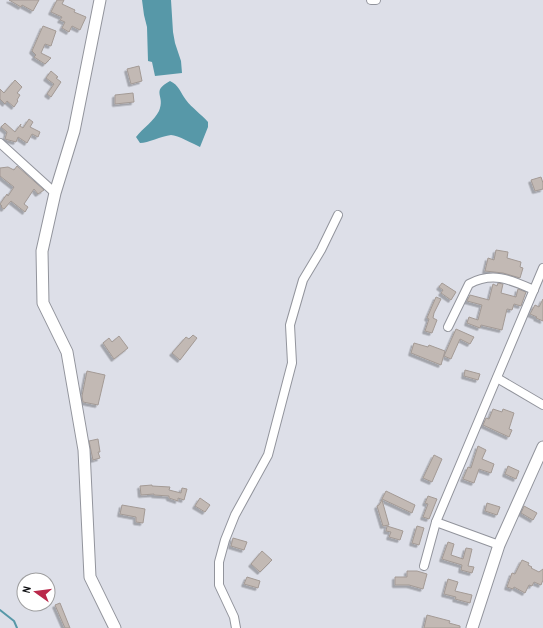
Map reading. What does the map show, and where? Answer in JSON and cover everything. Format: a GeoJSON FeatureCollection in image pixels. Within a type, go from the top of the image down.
{"type":"FeatureCollection","features":[{"type":"Feature","properties":{"kind":"main road"},"geometry":{"type":"LineString","coordinates":[[100,0],[74,131],[55,194],[42,251],[43,303],[66,352],[84,450],[90,577],[115,628]]}},
{"type":"Feature","properties":{"kind":"main road"},"geometry":{"type":"LineString","coordinates":[[472,628],[499,545],[543,447]]}},
{"type":"Feature","properties":{"kind":"street"},"geometry":{"type":"LineString","coordinates":[[371,0],[376,0]]}},
{"type":"Feature","properties":{"kind":"street"},"geometry":{"type":"LineString","coordinates":[[0,143],[55,194]]}},
{"type":"Feature","properties":{"kind":"street"},"geometry":{"type":"LineString","coordinates":[[236,628],[234,617],[219,585],[219,562],[225,540],[235,515],[268,455],[292,363],[290,324],[303,280],[321,250],[338,215]]}},
{"type":"Feature","properties":{"kind":"street"},"geometry":{"type":"LineString","coordinates":[[424,566],[436,522],[543,268]]}},
{"type":"Feature","properties":{"kind":"street"},"geometry":{"type":"LineString","coordinates":[[448,327],[469,284],[474,281],[485,277],[495,277],[509,280],[534,290]]}},
{"type":"Feature","properties":{"kind":"street"},"geometry":{"type":"LineString","coordinates":[[497,378],[543,405]]}},
{"type":"Feature","properties":{"kind":"street"},"geometry":{"type":"LineString","coordinates":[[436,522],[499,545]]}},
{"type":"Feature","properties":{"kind":"water"},"geometry":{"type":"Polygon","coordinates":[[[142,0],[171,0],[173,32],[181,61],[182,73],[155,76],[152,62],[148,61],[147,27],[142,0]]]}},
{"type":"Feature","properties":{"kind":"water"},"geometry":{"type":"Polygon","coordinates":[[[170,81],[177,87],[188,103],[208,122],[208,127],[200,147],[174,135],[140,143],[136,137],[157,115],[161,106],[161,88],[170,81]]]}},
{"type":"Feature","properties":{"kind":"building"},"geometry":{"type":"Polygon","coordinates":[[[9,0],[39,0],[33,11],[22,5],[21,7],[9,0]]]}},
{"type":"Feature","properties":{"kind":"building"},"geometry":{"type":"Polygon","coordinates":[[[57,0],[64,0],[62,4],[75,10],[74,12],[86,17],[80,30],[72,26],[69,32],[62,28],[65,22],[60,20],[62,17],[51,12],[57,0]]]}},
{"type":"Feature","properties":{"kind":"building"},"geometry":{"type":"Polygon","coordinates":[[[43,26],[56,31],[51,46],[45,44],[41,53],[51,58],[45,64],[34,57],[36,55],[32,51],[43,26]]]}},
{"type":"Feature","properties":{"kind":"building"},"geometry":{"type":"Polygon","coordinates":[[[139,66],[142,81],[131,84],[127,69],[139,66]]]}},
{"type":"Feature","properties":{"kind":"building"},"geometry":{"type":"Polygon","coordinates":[[[51,71],[61,82],[51,97],[47,94],[54,84],[46,78],[51,71]]]}},
{"type":"Feature","properties":{"kind":"building"},"geometry":{"type":"Polygon","coordinates":[[[15,80],[22,87],[17,93],[20,95],[14,107],[7,101],[5,104],[0,99],[0,89],[4,93],[15,80]]]}},
{"type":"Feature","properties":{"kind":"building"},"geometry":{"type":"Polygon","coordinates":[[[133,93],[134,102],[115,104],[115,95],[133,93]]]}},
{"type":"Feature","properties":{"kind":"building"},"geometry":{"type":"Polygon","coordinates":[[[29,119],[33,122],[30,127],[40,132],[38,137],[32,134],[27,143],[18,137],[16,142],[5,139],[7,132],[1,127],[5,123],[15,132],[21,124],[20,126],[23,128],[29,119]]]}},
{"type":"Feature","properties":{"kind":"building"},"geometry":{"type":"Polygon","coordinates":[[[17,166],[44,190],[38,194],[34,189],[24,204],[28,207],[25,212],[11,201],[4,209],[0,204],[14,187],[0,176],[0,168],[8,167],[14,170],[17,166]]]}},
{"type":"Feature","properties":{"kind":"building"},"geometry":{"type":"Polygon","coordinates":[[[541,177],[543,189],[535,191],[531,180],[541,177]]]}},
{"type":"Feature","properties":{"kind":"building"},"geometry":{"type":"Polygon","coordinates":[[[496,250],[508,252],[507,258],[521,262],[520,267],[523,268],[520,278],[503,273],[485,271],[488,258],[494,260],[496,250]]]}},
{"type":"Feature","properties":{"kind":"building"},"geometry":{"type":"Polygon","coordinates":[[[442,283],[456,292],[451,300],[441,293],[443,290],[439,287],[442,283]]]}},
{"type":"Feature","properties":{"kind":"building"},"geometry":{"type":"Polygon","coordinates":[[[498,283],[503,284],[501,293],[516,297],[518,289],[526,292],[521,306],[514,304],[512,310],[507,309],[502,330],[481,325],[480,328],[467,323],[469,317],[478,320],[482,305],[467,301],[470,295],[489,300],[493,284],[497,286],[498,283]]]}},
{"type":"Feature","properties":{"kind":"building"},"geometry":{"type":"Polygon","coordinates":[[[436,297],[441,299],[434,313],[433,318],[437,320],[432,333],[425,331],[429,319],[427,318],[436,297]]]}},
{"type":"Feature","properties":{"kind":"building"},"geometry":{"type":"Polygon","coordinates":[[[543,299],[543,321],[530,314],[535,305],[539,307],[543,299]]]}},
{"type":"Feature","properties":{"kind":"building"},"geometry":{"type":"Polygon","coordinates":[[[456,329],[474,337],[470,344],[460,339],[451,359],[444,356],[456,329]]]}},
{"type":"Feature","properties":{"kind":"building"},"geometry":{"type":"Polygon","coordinates":[[[193,335],[197,338],[180,360],[172,353],[186,337],[189,339],[193,335]]]}},
{"type":"Feature","properties":{"kind":"building"},"geometry":{"type":"Polygon","coordinates":[[[119,336],[128,348],[114,359],[103,343],[109,338],[112,342],[119,336]]]}},
{"type":"Feature","properties":{"kind":"building"},"geometry":{"type":"Polygon","coordinates":[[[414,343],[428,347],[429,345],[445,351],[441,365],[411,353],[414,343]]]}},
{"type":"Feature","properties":{"kind":"building"},"geometry":{"type":"Polygon","coordinates":[[[465,370],[480,374],[478,380],[464,376],[465,370]]]}},
{"type":"Feature","properties":{"kind":"building"},"geometry":{"type":"Polygon","coordinates":[[[87,371],[105,375],[98,405],[83,402],[82,396],[87,371]]]}},
{"type":"Feature","properties":{"kind":"building"},"geometry":{"type":"Polygon","coordinates":[[[493,409],[502,412],[503,409],[514,413],[509,429],[512,430],[509,437],[483,425],[486,418],[489,419],[493,409]]]}},
{"type":"Feature","properties":{"kind":"building"},"geometry":{"type":"Polygon","coordinates":[[[98,439],[100,452],[98,452],[100,458],[93,460],[89,441],[98,439]]]}},
{"type":"Feature","properties":{"kind":"building"},"geometry":{"type":"Polygon","coordinates":[[[478,446],[486,450],[482,459],[494,464],[491,473],[479,469],[474,483],[463,479],[468,467],[471,468],[478,446]]]}},
{"type":"Feature","properties":{"kind":"building"},"geometry":{"type":"Polygon","coordinates":[[[434,455],[442,459],[432,482],[423,478],[434,455]]]}},
{"type":"Feature","properties":{"kind":"building"},"geometry":{"type":"Polygon","coordinates":[[[508,466],[519,471],[516,479],[505,474],[508,466]]]}},
{"type":"Feature","properties":{"kind":"building"},"geometry":{"type":"Polygon","coordinates":[[[152,485],[170,487],[169,490],[181,493],[182,488],[187,489],[184,500],[178,498],[178,501],[169,498],[169,496],[154,494],[141,495],[140,486],[152,485]]]}},
{"type":"Feature","properties":{"kind":"building"},"geometry":{"type":"Polygon","coordinates":[[[386,491],[415,505],[412,513],[382,499],[386,491]]]}},
{"type":"Feature","properties":{"kind":"building"},"geometry":{"type":"Polygon","coordinates":[[[428,496],[437,499],[429,519],[423,517],[428,504],[425,503],[428,496]]]}},
{"type":"Feature","properties":{"kind":"building"},"geometry":{"type":"Polygon","coordinates":[[[200,498],[210,505],[205,512],[195,506],[200,498]]]}},
{"type":"Feature","properties":{"kind":"building"},"geometry":{"type":"Polygon","coordinates":[[[382,500],[389,525],[383,526],[377,506],[382,500]]]}},
{"type":"Feature","properties":{"kind":"building"},"geometry":{"type":"Polygon","coordinates":[[[487,503],[500,507],[497,515],[485,511],[487,503]]]}},
{"type":"Feature","properties":{"kind":"building"},"geometry":{"type":"Polygon","coordinates":[[[122,505],[145,509],[143,523],[136,522],[136,517],[120,514],[122,505]]]}},
{"type":"Feature","properties":{"kind":"building"},"geometry":{"type":"Polygon","coordinates":[[[524,506],[537,513],[533,520],[521,513],[524,506]]]}},
{"type":"Feature","properties":{"kind":"building"},"geometry":{"type":"Polygon","coordinates":[[[387,526],[403,531],[400,540],[389,537],[391,532],[386,531],[387,526]]]}},
{"type":"Feature","properties":{"kind":"building"},"geometry":{"type":"Polygon","coordinates":[[[417,526],[424,528],[419,545],[412,543],[417,526]]]}},
{"type":"Feature","properties":{"kind":"building"},"geometry":{"type":"Polygon","coordinates":[[[233,538],[247,542],[244,550],[231,546],[233,538]]]}},
{"type":"Feature","properties":{"kind":"building"},"geometry":{"type":"Polygon","coordinates":[[[448,542],[454,544],[451,555],[463,559],[466,548],[472,549],[468,566],[474,567],[472,573],[461,570],[462,565],[442,559],[448,542]]]}},
{"type":"Feature","properties":{"kind":"building"},"geometry":{"type":"Polygon","coordinates":[[[262,551],[272,560],[260,572],[251,564],[262,551]]]}},
{"type":"Feature","properties":{"kind":"building"},"geometry":{"type":"Polygon","coordinates":[[[522,560],[529,563],[528,565],[532,567],[531,568],[539,572],[543,569],[543,580],[541,585],[534,582],[532,586],[529,585],[525,593],[514,587],[513,589],[507,587],[512,573],[515,574],[522,560]]]}},
{"type":"Feature","properties":{"kind":"building"},"geometry":{"type":"Polygon","coordinates":[[[407,571],[417,571],[427,574],[423,589],[409,585],[395,585],[395,577],[407,577],[407,571]]]}},
{"type":"Feature","properties":{"kind":"building"},"geometry":{"type":"Polygon","coordinates":[[[247,577],[260,581],[258,588],[244,584],[247,577]]]}},
{"type":"Feature","properties":{"kind":"building"},"geometry":{"type":"Polygon","coordinates":[[[448,579],[458,582],[455,591],[472,595],[470,603],[444,594],[448,579]]]}},
{"type":"Feature","properties":{"kind":"building"},"geometry":{"type":"Polygon","coordinates":[[[60,603],[70,628],[65,628],[56,605],[60,603]]]}},
{"type":"Feature","properties":{"kind":"building"},"geometry":{"type":"Polygon","coordinates":[[[427,615],[450,621],[449,623],[460,626],[460,628],[424,628],[427,615]]]}},
{"type":"Feature","properties":{"kind":"waterway"},"geometry":{"type":"LineString","coordinates":[[0,610],[14,621],[17,628]]}}]}
